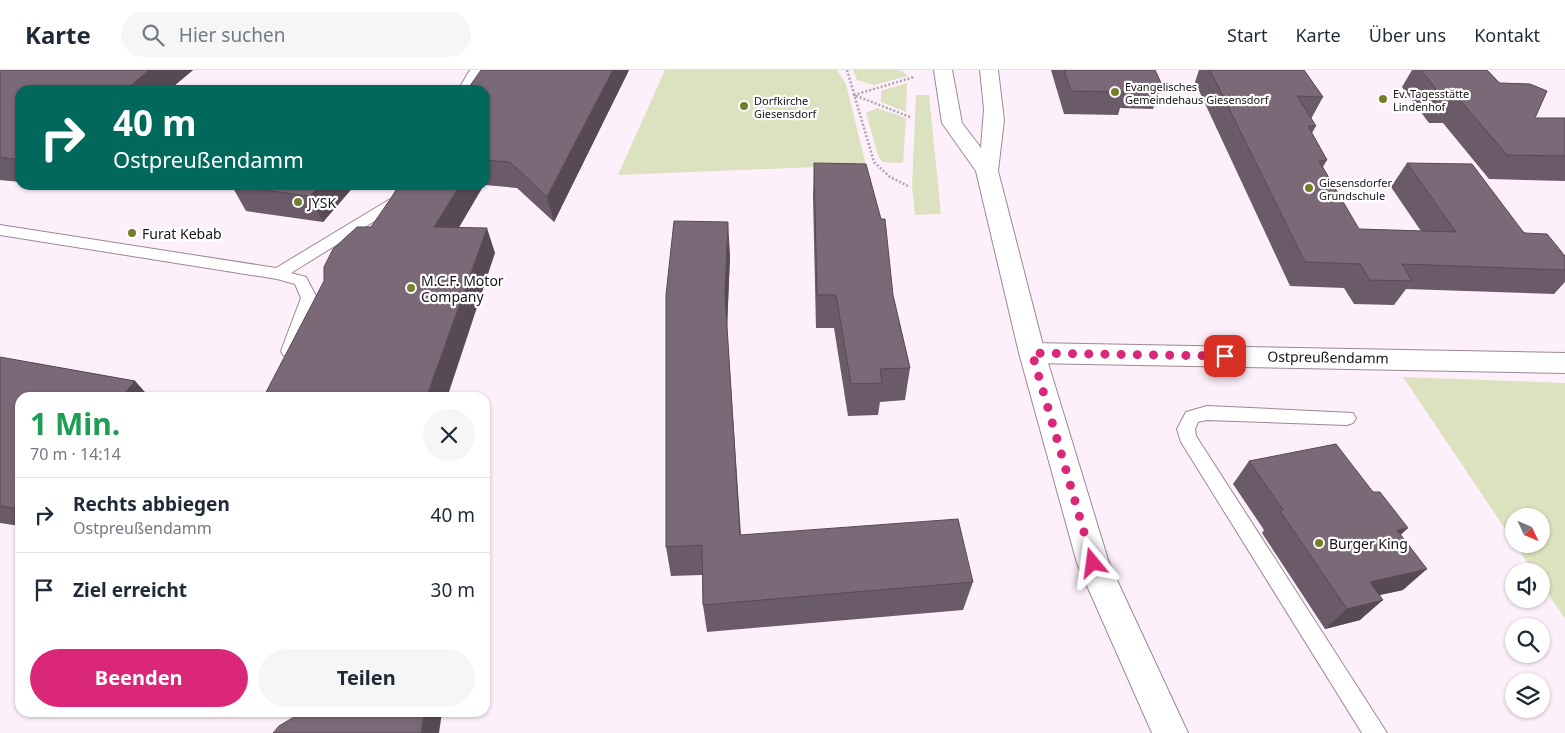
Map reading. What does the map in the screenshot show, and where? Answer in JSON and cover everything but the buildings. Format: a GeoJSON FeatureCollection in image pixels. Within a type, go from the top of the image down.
{"type":"FeatureCollection","features":[{"type":"Feature","properties":{"kind":"main road"},"geometry":{"type":"LineString","coordinates":[[944,70],[952,123],[987,171],[1032,353],[1093,563],[1170,733]]}},
{"type":"Feature","properties":{"kind":"main road"},"geometry":{"type":"LineString","coordinates":[[987,171],[995,127],[990,70]]}},
{"type":"Feature","properties":{"kind":"main road","name":"Ostpreußendamm"},"geometry":{"type":"LineString","coordinates":[[1032,353],[1565,363]]}},
{"type":"Feature","properties":{"kind":"lane"},"geometry":{"type":"LineString","coordinates":[[467,85],[476,70]]}},
{"type":"Feature","properties":{"kind":"lane"},"geometry":{"type":"LineString","coordinates":[[278,274],[397,201],[403,190]]}},
{"type":"Feature","properties":{"kind":"lane"},"geometry":{"type":"LineString","coordinates":[[0,230],[278,274],[300,281],[309,298],[300,326],[284,362]]}},
{"type":"Feature","properties":{"kind":"lane"},"geometry":{"type":"LineString","coordinates":[[1347,418],[1207,413],[1192,417],[1186,429],[1193,445],[1375,733]]}},
{"type":"Feature","properties":{"kind":"path"},"geometry":{"type":"LineString","coordinates":[[846,70],[874,162],[890,177],[908,186]]}},
{"type":"Feature","properties":{"kind":"path"},"geometry":{"type":"LineString","coordinates":[[854,95],[914,77]]}},
{"type":"Feature","properties":{"kind":"path"},"geometry":{"type":"LineString","coordinates":[[854,95],[910,117]]}},
{"type":"Feature","properties":{"kind":"green space"},"geometry":{"type":"Polygon","coordinates":[[[665,70],[837,70],[846,84],[866,165],[618,175],[665,70]]]}},
{"type":"Feature","properties":{"kind":"green space"},"geometry":{"type":"Polygon","coordinates":[[[853,70],[895,70],[902,71],[908,76],[874,85],[857,80],[853,70]]]}},
{"type":"Feature","properties":{"kind":"green space"},"geometry":{"type":"Polygon","coordinates":[[[907,83],[906,112],[881,102],[881,91],[907,83]]]}},
{"type":"Feature","properties":{"kind":"green space"},"geometry":{"type":"Polygon","coordinates":[[[916,95],[929,95],[941,214],[915,215],[912,186],[916,95]]]}},
{"type":"Feature","properties":{"kind":"green space"},"geometry":{"type":"Polygon","coordinates":[[[877,108],[906,118],[903,163],[883,162],[879,158],[866,113],[877,108]]]}},
{"type":"Feature","properties":{"kind":"green space"},"geometry":{"type":"Polygon","coordinates":[[[1403,377],[1565,383],[1565,619],[1550,596],[1550,563],[1528,563],[1521,553],[1550,553],[1550,508],[1505,508],[1505,529],[1403,377]]]}},
{"type":"Feature","properties":{"kind":"place","name":"Evangelisches Gemeindehaus Giesensdorf"},"geometry":{"type":"Point","coordinates":[1115,92]}},
{"type":"Feature","properties":{"kind":"place","name":"Ev. Tagesstätte Lindenhof"},"geometry":{"type":"Point","coordinates":[1383,99]}},
{"type":"Feature","properties":{"kind":"place","name":"Dorfkirche Giesensdorf"},"geometry":{"type":"Point","coordinates":[744,106]}},
{"type":"Feature","properties":{"kind":"place","name":"Giesensdorfer Grundschule"},"geometry":{"type":"Point","coordinates":[1309,188]}},
{"type":"Feature","properties":{"kind":"place","name":"JYSK"},"geometry":{"type":"Point","coordinates":[298,202]}},
{"type":"Feature","properties":{"kind":"place","name":"Furat Kebab"},"geometry":{"type":"Point","coordinates":[132,233]}},
{"type":"Feature","properties":{"kind":"place","name":"M.C.F. Motor Company"},"geometry":{"type":"Point","coordinates":[411,288]}},
{"type":"Feature","properties":{"kind":"place","name":"Burger King"},"geometry":{"type":"Point","coordinates":[1319,543]}},
{"type":"Feature","properties":{"kind":"route"},"geometry":{"type":"LineString","coordinates":[[1093,563],[1032,353],[1225,356]]}}]}
